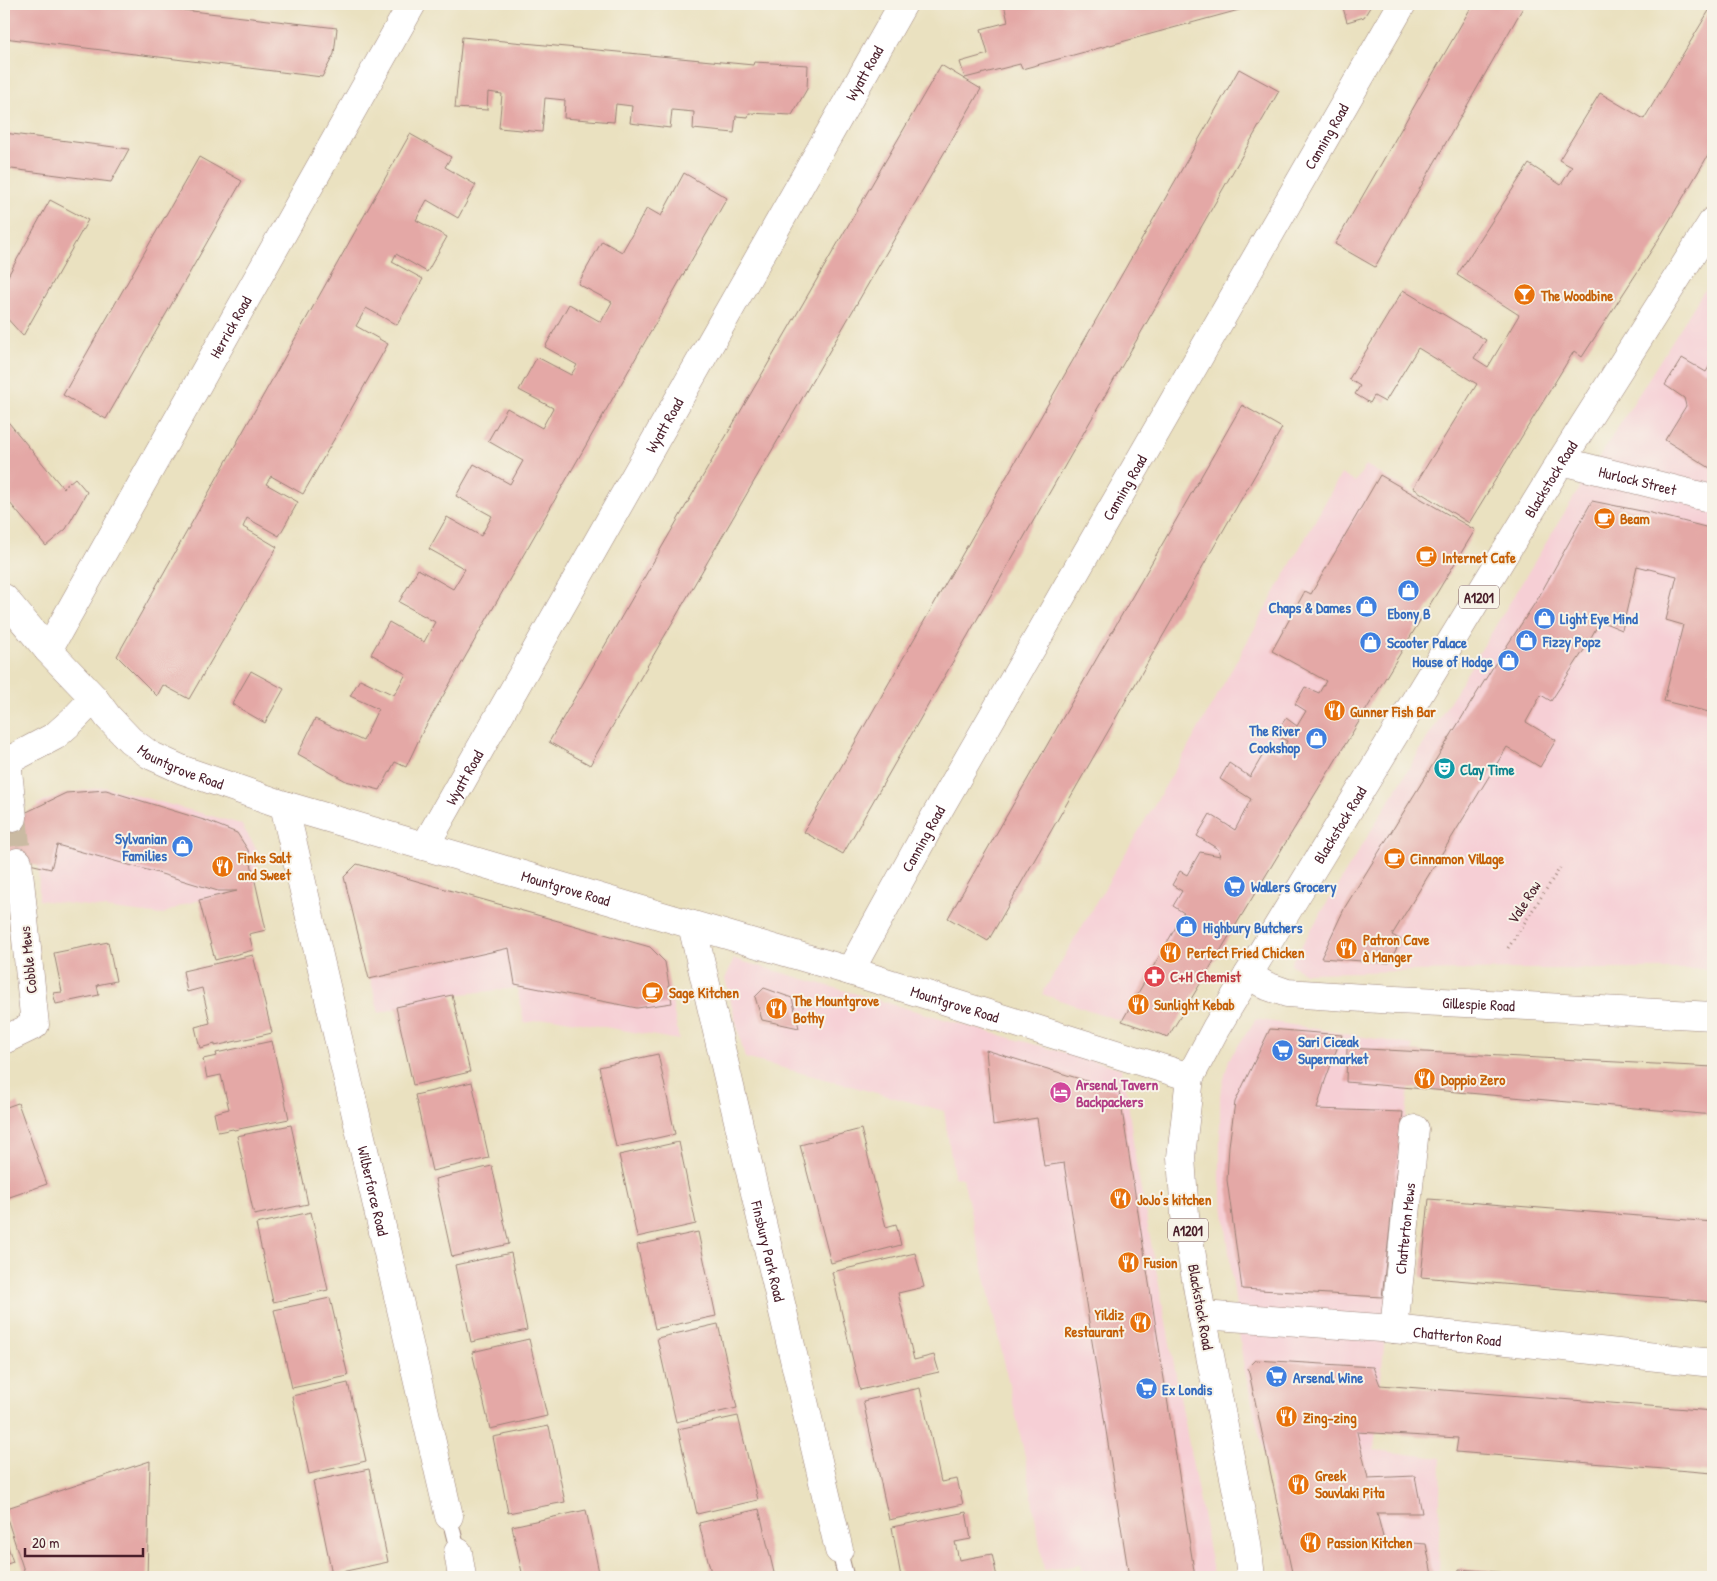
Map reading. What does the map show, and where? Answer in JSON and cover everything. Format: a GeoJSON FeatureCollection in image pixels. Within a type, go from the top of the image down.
{"type":"FeatureCollection","features":[{"type":"Feature","properties":{"kind":"street","name":"Herrick Road"},"geometry":{"type":"LineString","coordinates":[[48,650],[412,4]]}},
{"type":"Feature","properties":{"kind":"street","name":"Wyatt Road"},"geometry":{"type":"LineString","coordinates":[[425,846],[904,4]]}},
{"type":"Feature","properties":{"kind":"street","name":"Canning Road"},"geometry":{"type":"LineString","coordinates":[[850,971],[933,820],[1402,4]]}},
{"type":"Feature","properties":{"kind":"street","name":"Blackstock Road"},"geometry":{"type":"LineString","coordinates":[[1251,1577],[1247,1543],[1202,1316],[1186,1215],[1181,1157],[1190,1077],[1216,1028],[1561,461],[1713,221]]}},
{"type":"Feature","properties":{"kind":"street","name":"Hurlock Street"},"geometry":{"type":"LineString","coordinates":[[1561,461],[1713,499]]}},
{"type":"Feature","properties":{"kind":"street","name":"Mountgrove Road"},"geometry":{"type":"LineString","coordinates":[[4,598],[48,650],[94,698],[108,717],[130,740],[150,755],[182,770],[284,805],[850,971],[1190,1077]]}},
{"type":"Feature","properties":{"kind":"street"},"geometry":{"type":"LineString","coordinates":[[13,818],[5,762],[56,736],[94,698]]}},
{"type":"Feature","properties":{"kind":"street","name":"Wilberforce Road"},"geometry":{"type":"LineString","coordinates":[[284,805],[449,1516]]}},
{"type":"Feature","properties":{"kind":"street","name":"Cobble Mews"},"geometry":{"type":"LineString","coordinates":[[4,1040],[35,1025],[18,862]]}},
{"type":"Feature","properties":{"kind":"street","name":"Finsbury Park Road"},"geometry":{"type":"LineString","coordinates":[[692,925],[839,1550]]}},
{"type":"Feature","properties":{"kind":"street","name":"Gillespie Road"},"geometry":{"type":"LineString","coordinates":[[1248,975],[1267,986],[1287,992],[1395,1000],[1713,1016]]}},
{"type":"Feature","properties":{"kind":"street","name":"Chatterton Mews"},"geometry":{"type":"LineString","coordinates":[[1394,1328],[1415,1129]]}},
{"type":"Feature","properties":{"kind":"street","name":"Chatterton Road"},"geometry":{"type":"LineString","coordinates":[[1202,1316],[1394,1328],[1713,1362]]}},
{"type":"Feature","properties":{"kind":"lane","name":"Wilberforce Road"},"geometry":{"type":"LineString","coordinates":[[449,1516],[460,1564]]}},
{"type":"Feature","properties":{"kind":"lane","name":"Finsbury Park Road"},"geometry":{"type":"LineString","coordinates":[[839,1550],[846,1577]]}},
{"type":"Feature","properties":{"kind":"path","name":"Vale Row"},"geometry":{"type":"LineString","coordinates":[[1508,948],[1560,868]]}},
{"type":"Feature","properties":{"kind":"shaded area"},"geometry":{"type":"Polygon","coordinates":[[[1713,276],[1713,969],[1520,969],[1305,973],[1290,964],[1566,510],[1713,276]]]}},
{"type":"Feature","properties":{"kind":"shaded area"},"geometry":{"type":"Polygon","coordinates":[[[1366,465],[1475,530],[1168,1037],[1042,994],[1186,751],[1341,474],[1355,482],[1366,465]]]}},
{"type":"Feature","properties":{"kind":"shaded area"},"geometry":{"type":"Polygon","coordinates":[[[105,787],[241,824],[258,851],[256,886],[185,904],[161,915],[39,900],[37,804],[66,793],[105,787]]]}},
{"type":"Feature","properties":{"kind":"shaded area"},"geometry":{"type":"Polygon","coordinates":[[[357,864],[650,947],[665,962],[679,1040],[553,1018],[524,1023],[517,988],[452,995],[379,1013],[344,877],[357,864]]]}},
{"type":"Feature","properties":{"kind":"shaded area"},"geometry":{"type":"Polygon","coordinates":[[[734,959],[1121,1068],[1126,1087],[1136,1163],[1214,1577],[1083,1577],[1081,1565],[1044,1570],[1025,1457],[963,1178],[954,1177],[944,1111],[745,1058],[725,979],[734,959]]]}},
{"type":"Feature","properties":{"kind":"shaded area"},"geometry":{"type":"Polygon","coordinates":[[[1256,1019],[1413,1045],[1374,1450],[1441,1458],[1438,1577],[1292,1577],[1243,1363],[1220,1181],[1220,1095],[1229,1059],[1256,1019]]]}},
{"type":"Feature","properties":{"kind":"building"},"geometry":{"type":"Polygon","coordinates":[[[4,4],[132,4],[337,28],[334,54],[322,77],[4,38],[4,4]]]}},
{"type":"Feature","properties":{"kind":"building"},"geometry":{"type":"Polygon","coordinates":[[[1004,4],[1261,4],[1022,69],[1020,64],[965,78],[960,62],[988,54],[981,29],[1008,22],[1004,4]]]}},
{"type":"Feature","properties":{"kind":"building"},"geometry":{"type":"Polygon","coordinates":[[[1342,4],[1372,4],[1364,17],[1347,22],[1342,4]]]}},
{"type":"Feature","properties":{"kind":"building"},"geometry":{"type":"Polygon","coordinates":[[[1473,4],[1525,4],[1375,267],[1335,244],[1473,4]]]}},
{"type":"Feature","properties":{"kind":"building"},"geometry":{"type":"Polygon","coordinates":[[[1713,4],[1713,147],[1655,245],[1582,357],[1574,351],[1469,523],[1413,488],[1477,384],[1418,348],[1385,402],[1374,396],[1370,403],[1355,394],[1360,386],[1349,379],[1403,290],[1486,340],[1474,358],[1488,367],[1519,315],[1457,275],[1529,164],[1561,185],[1572,167],[1559,160],[1600,93],[1644,119],[1713,4]]]}},
{"type":"Feature","properties":{"kind":"building"},"geometry":{"type":"Polygon","coordinates":[[[462,37],[753,65],[754,62],[808,65],[807,89],[792,115],[749,113],[748,117],[736,116],[734,133],[693,129],[694,112],[672,110],[670,128],[630,123],[632,106],[616,104],[614,122],[564,118],[565,100],[545,98],[542,132],[499,128],[502,94],[488,92],[487,110],[455,108],[462,37]]]}},
{"type":"Feature","properties":{"kind":"building"},"geometry":{"type":"Polygon","coordinates":[[[941,65],[981,89],[590,765],[549,742],[941,65]]]}},
{"type":"Feature","properties":{"kind":"building"},"geometry":{"type":"Polygon","coordinates":[[[1239,69],[1279,91],[843,854],[804,832],[1239,69]]]}},
{"type":"Feature","properties":{"kind":"building"},"geometry":{"type":"Polygon","coordinates":[[[4,133],[129,149],[111,182],[4,168],[4,133]]]}},
{"type":"Feature","properties":{"kind":"building"},"geometry":{"type":"Polygon","coordinates":[[[410,134],[451,157],[445,167],[476,185],[458,218],[427,200],[416,220],[447,237],[427,272],[396,254],[392,262],[423,279],[397,325],[366,308],[356,326],[388,344],[303,494],[271,476],[266,484],[298,502],[279,536],[247,518],[243,527],[277,547],[189,699],[163,685],[157,696],[117,656],[410,134]]]}},
{"type":"Feature","properties":{"kind":"building"},"geometry":{"type":"Polygon","coordinates":[[[199,157],[242,181],[106,419],[63,395],[199,157]]]}},
{"type":"Feature","properties":{"kind":"building"},"geometry":{"type":"Polygon","coordinates":[[[684,173],[727,198],[423,731],[406,767],[395,762],[380,790],[346,781],[298,754],[315,719],[363,741],[378,709],[350,696],[360,679],[394,695],[406,674],[371,654],[389,622],[424,642],[435,622],[399,602],[418,569],[453,589],[465,569],[429,549],[447,517],[481,536],[492,516],[456,496],[474,464],[510,484],[523,461],[488,441],[507,408],[542,428],[553,408],[519,390],[537,357],[571,375],[577,365],[545,347],[569,304],[601,322],[612,302],[578,284],[602,241],[622,252],[647,208],[661,216],[684,173]]]}},
{"type":"Feature","properties":{"kind":"building"},"geometry":{"type":"Polygon","coordinates":[[[50,200],[88,220],[23,336],[4,315],[4,283],[50,200]]]}},
{"type":"Feature","properties":{"kind":"building"},"geometry":{"type":"Polygon","coordinates":[[[1682,358],[1706,372],[1713,360],[1713,462],[1710,468],[1665,440],[1686,406],[1684,398],[1665,385],[1682,358]]]}},
{"type":"Feature","properties":{"kind":"building"},"geometry":{"type":"Polygon","coordinates":[[[1242,405],[1282,428],[988,941],[948,918],[1242,405]]]}},
{"type":"Feature","properties":{"kind":"building"},"geometry":{"type":"Polygon","coordinates":[[[4,417],[63,488],[75,478],[87,492],[66,529],[46,546],[4,496],[4,417]]]}},
{"type":"Feature","properties":{"kind":"building"},"geometry":{"type":"Polygon","coordinates":[[[1380,475],[1475,530],[1168,1037],[1122,1021],[1184,913],[1173,906],[1182,891],[1172,885],[1180,871],[1187,875],[1200,852],[1220,856],[1218,849],[1197,836],[1210,814],[1235,830],[1251,799],[1220,779],[1229,763],[1250,777],[1268,746],[1281,754],[1287,741],[1275,734],[1286,718],[1297,726],[1306,711],[1295,704],[1305,687],[1319,693],[1326,681],[1272,651],[1305,591],[1311,594],[1380,475]]]}},
{"type":"Feature","properties":{"kind":"building"},"geometry":{"type":"Polygon","coordinates":[[[1592,501],[1651,513],[1713,529],[1713,713],[1664,701],[1683,625],[1666,620],[1677,576],[1637,566],[1622,630],[1600,621],[1584,650],[1551,701],[1541,695],[1526,722],[1556,740],[1540,767],[1507,747],[1392,935],[1401,940],[1389,963],[1321,958],[1345,907],[1493,667],[1537,600],[1592,501]]]}},
{"type":"Feature","properties":{"kind":"building"},"geometry":{"type":"Polygon","coordinates":[[[251,671],[284,689],[265,723],[232,704],[251,671]]]}},
{"type":"Feature","properties":{"kind":"building"},"geometry":{"type":"Polygon","coordinates":[[[106,790],[207,821],[237,833],[248,850],[266,930],[249,934],[253,950],[215,960],[199,900],[237,891],[218,891],[57,845],[51,869],[4,858],[4,823],[66,793],[106,790]]]}},
{"type":"Feature","properties":{"kind":"building"},"geometry":{"type":"Polygon","coordinates":[[[357,864],[650,947],[665,962],[672,1003],[637,1008],[515,984],[509,948],[369,979],[344,877],[357,864]]]}},
{"type":"Feature","properties":{"kind":"building"},"geometry":{"type":"Polygon","coordinates":[[[108,942],[116,981],[97,985],[99,995],[56,1004],[53,993],[62,992],[54,953],[108,942]]]}},
{"type":"Feature","properties":{"kind":"building"},"geometry":{"type":"Polygon","coordinates":[[[253,955],[272,1033],[200,1048],[195,1027],[210,1023],[202,988],[187,992],[183,971],[253,955]]]}},
{"type":"Feature","properties":{"kind":"building","name":"The Mountgrove Bothy"},"geometry":{"type":"Polygon","coordinates":[[[764,988],[792,998],[799,1028],[762,1020],[755,997],[764,988]]]}},
{"type":"Feature","properties":{"kind":"building"},"geometry":{"type":"Polygon","coordinates":[[[452,995],[470,1072],[413,1085],[396,1007],[452,995]]]}},
{"type":"Feature","properties":{"kind":"building"},"geometry":{"type":"Polygon","coordinates":[[[1270,1029],[1342,1035],[1317,1109],[1403,1112],[1382,1297],[1242,1289],[1227,1180],[1229,1146],[1235,1102],[1270,1029]]]}},
{"type":"Feature","properties":{"kind":"building"},"geometry":{"type":"Polygon","coordinates":[[[272,1041],[289,1119],[218,1132],[214,1113],[229,1109],[221,1075],[207,1078],[203,1059],[217,1056],[216,1053],[272,1041]]]}},
{"type":"Feature","properties":{"kind":"building"},"geometry":{"type":"Polygon","coordinates":[[[1347,1048],[1713,1067],[1713,1115],[1346,1082],[1347,1048]]]}},
{"type":"Feature","properties":{"kind":"building"},"geometry":{"type":"Polygon","coordinates":[[[986,1050],[1119,1091],[1195,1577],[1129,1577],[1064,1163],[1044,1166],[1037,1118],[993,1125],[986,1050]]]}},
{"type":"Feature","properties":{"kind":"building"},"geometry":{"type":"Polygon","coordinates":[[[658,1054],[675,1134],[616,1147],[599,1067],[658,1054]]]}},
{"type":"Feature","properties":{"kind":"building"},"geometry":{"type":"Polygon","coordinates":[[[472,1082],[489,1158],[432,1171],[415,1095],[472,1082]]]}},
{"type":"Feature","properties":{"kind":"building"},"geometry":{"type":"Polygon","coordinates":[[[18,1103],[47,1184],[4,1199],[4,1108],[18,1103]]]}},
{"type":"Feature","properties":{"kind":"building"},"geometry":{"type":"Polygon","coordinates":[[[291,1125],[308,1204],[254,1215],[237,1136],[291,1125]]]}},
{"type":"Feature","properties":{"kind":"building"},"geometry":{"type":"Polygon","coordinates":[[[861,1129],[886,1227],[896,1224],[901,1245],[831,1263],[800,1145],[861,1129]]]}},
{"type":"Feature","properties":{"kind":"building"},"geometry":{"type":"Polygon","coordinates":[[[679,1142],[696,1224],[637,1237],[619,1155],[679,1142]]]}},
{"type":"Feature","properties":{"kind":"building"},"geometry":{"type":"Polygon","coordinates":[[[492,1166],[509,1244],[452,1257],[435,1179],[492,1166]]]}},
{"type":"Feature","properties":{"kind":"building"},"geometry":{"type":"Polygon","coordinates":[[[1429,1199],[1713,1222],[1713,1302],[1421,1277],[1429,1199]]]}},
{"type":"Feature","properties":{"kind":"building"},"geometry":{"type":"Polygon","coordinates":[[[311,1212],[328,1290],[273,1302],[256,1224],[311,1212]]]}},
{"type":"Feature","properties":{"kind":"building"},"geometry":{"type":"Polygon","coordinates":[[[698,1232],[716,1316],[655,1329],[637,1245],[698,1232]]]}},
{"type":"Feature","properties":{"kind":"building"},"geometry":{"type":"Polygon","coordinates":[[[511,1253],[527,1330],[471,1342],[455,1265],[511,1253]]]}},
{"type":"Feature","properties":{"kind":"building"},"geometry":{"type":"Polygon","coordinates":[[[915,1253],[924,1287],[898,1293],[914,1360],[934,1355],[939,1372],[860,1390],[832,1272],[915,1253]]]}},
{"type":"Feature","properties":{"kind":"building"},"geometry":{"type":"Polygon","coordinates":[[[330,1298],[348,1376],[292,1388],[274,1310],[330,1298]]]}},
{"type":"Feature","properties":{"kind":"building"},"geometry":{"type":"Polygon","coordinates":[[[718,1324],[737,1408],[676,1422],[657,1338],[718,1324]]]}},
{"type":"Feature","properties":{"kind":"building"},"geometry":{"type":"Polygon","coordinates":[[[529,1339],[547,1416],[490,1429],[472,1352],[529,1339]]]}},
{"type":"Feature","properties":{"kind":"building"},"geometry":{"type":"Polygon","coordinates":[[[1256,1360],[1373,1367],[1380,1385],[1713,1411],[1713,1473],[1456,1452],[1458,1438],[1357,1432],[1368,1478],[1415,1476],[1422,1513],[1377,1513],[1384,1541],[1426,1544],[1432,1575],[1293,1577],[1248,1368],[1256,1360]]]}},
{"type":"Feature","properties":{"kind":"building"},"geometry":{"type":"Polygon","coordinates":[[[348,1383],[366,1461],[309,1474],[292,1396],[348,1383]]]}},
{"type":"Feature","properties":{"kind":"building"},"geometry":{"type":"Polygon","coordinates":[[[920,1388],[941,1482],[957,1479],[963,1504],[889,1520],[863,1401],[920,1388]]]}},
{"type":"Feature","properties":{"kind":"building"},"geometry":{"type":"Polygon","coordinates":[[[738,1416],[758,1500],[697,1514],[678,1429],[738,1416]]]}},
{"type":"Feature","properties":{"kind":"building"},"geometry":{"type":"Polygon","coordinates":[[[549,1426],[565,1502],[508,1513],[493,1437],[549,1426]]]}},
{"type":"Feature","properties":{"kind":"building"},"geometry":{"type":"Polygon","coordinates":[[[150,1461],[147,1577],[26,1577],[4,1509],[150,1461]]]}},
{"type":"Feature","properties":{"kind":"building"},"geometry":{"type":"Polygon","coordinates":[[[369,1469],[388,1562],[332,1574],[313,1481],[369,1469]]]}},
{"type":"Feature","properties":{"kind":"building"},"geometry":{"type":"Polygon","coordinates":[[[759,1509],[775,1577],[712,1577],[699,1523],[759,1509]]]}},
{"type":"Feature","properties":{"kind":"building"},"geometry":{"type":"Polygon","coordinates":[[[586,1510],[600,1577],[523,1577],[512,1526],[586,1510]]]}},
{"type":"Feature","properties":{"kind":"building"},"geometry":{"type":"Polygon","coordinates":[[[966,1512],[971,1539],[955,1542],[959,1560],[992,1554],[997,1577],[901,1577],[892,1527],[966,1512]]]}},
{"type":"Feature","properties":{"kind":"building"},"geometry":{"type":"Polygon","coordinates":[[[4,1534],[13,1562],[4,1565],[4,1534]]]}},
{"type":"Feature","properties":{"kind":"building"},"geometry":{"type":"Polygon","coordinates":[[[1459,1569],[1545,1576],[1545,1577],[1458,1577],[1459,1569]]]}},
{"type":"Feature","properties":{"kind":"tunnel"},"geometry":{"type":"LineString","coordinates":[[13,818],[18,862]]}},
{"type":"Feature","properties":{"kind":"place","name":"The Woodbine"},"geometry":{"type":"Point","coordinates":[1525,295]}},
{"type":"Feature","properties":{"kind":"place","name":"Beam"},"geometry":{"type":"Point","coordinates":[1604,518]}},
{"type":"Feature","properties":{"kind":"place","name":"Internet Cafe"},"geometry":{"type":"Point","coordinates":[1426,557]}},
{"type":"Feature","properties":{"kind":"place","name":"Ebony B"},"geometry":{"type":"Point","coordinates":[1409,590]}},
{"type":"Feature","properties":{"kind":"place","name":"Chaps & Dames"},"geometry":{"type":"Point","coordinates":[1367,607]}},
{"type":"Feature","properties":{"kind":"place","name":"Light Eye Mind"},"geometry":{"type":"Point","coordinates":[1544,618]}},
{"type":"Feature","properties":{"kind":"place","name":"Fizzy Popz"},"geometry":{"type":"Point","coordinates":[1527,641]}},
{"type":"Feature","properties":{"kind":"place","name":"Scooter Palace"},"geometry":{"type":"Point","coordinates":[1371,642]}},
{"type":"Feature","properties":{"kind":"place","name":"House of Hodge"},"geometry":{"type":"Point","coordinates":[1509,661]}},
{"type":"Feature","properties":{"kind":"place","name":"Gunner Fish Bar"},"geometry":{"type":"Point","coordinates":[1334,711]}},
{"type":"Feature","properties":{"kind":"place","name":"The River Cookshop"},"geometry":{"type":"Point","coordinates":[1316,739]}},
{"type":"Feature","properties":{"kind":"place","name":"Clay Time"},"geometry":{"type":"Point","coordinates":[1444,769]}},
{"type":"Feature","properties":{"kind":"place","name":"Sylvanian Families"},"geometry":{"type":"Point","coordinates":[183,847]}},
{"type":"Feature","properties":{"kind":"place","name":"Cinnamon Village"},"geometry":{"type":"Point","coordinates":[1394,858]}},
{"type":"Feature","properties":{"kind":"place","name":"Finks Salt and Sweet"},"geometry":{"type":"Point","coordinates":[222,866]}},
{"type":"Feature","properties":{"kind":"place","name":"Wallers Grocery"},"geometry":{"type":"Point","coordinates":[1235,886]}},
{"type":"Feature","properties":{"kind":"place","name":"Highbury Butchers"},"geometry":{"type":"Point","coordinates":[1187,927]}},
{"type":"Feature","properties":{"kind":"place","name":"Patron Cave à Manger"},"geometry":{"type":"Point","coordinates":[1347,948]}},
{"type":"Feature","properties":{"kind":"place","name":"Perfect Fried Chicken"},"geometry":{"type":"Point","coordinates":[1171,952]}},
{"type":"Feature","properties":{"kind":"place","name":"C+H Chemist"},"geometry":{"type":"Point","coordinates":[1154,976]}},
{"type":"Feature","properties":{"kind":"place","name":"Sage Kitchen"},"geometry":{"type":"Point","coordinates":[653,992]}},
{"type":"Feature","properties":{"kind":"place","name":"Sunlight Kebab"},"geometry":{"type":"Point","coordinates":[1138,1004]}},
{"type":"Feature","properties":{"kind":"place","name":"The Mountgrove Bothy"},"geometry":{"type":"Point","coordinates":[777,1009]}},
{"type":"Feature","properties":{"kind":"place","name":"Sari Ciceak Supermarket"},"geometry":{"type":"Point","coordinates":[1282,1050]}},
{"type":"Feature","properties":{"kind":"place","name":"Doppio Zero"},"geometry":{"type":"Point","coordinates":[1425,1079]}},
{"type":"Feature","properties":{"kind":"place","name":"Arsenal Tavern Backpackers"},"geometry":{"type":"Point","coordinates":[1060,1093]}},
{"type":"Feature","properties":{"kind":"place","name":"JoJo's kitchen"},"geometry":{"type":"Point","coordinates":[1121,1199]}},
{"type":"Feature","properties":{"kind":"place","name":"Fusion"},"geometry":{"type":"Point","coordinates":[1128,1262]}},
{"type":"Feature","properties":{"kind":"place","name":"Yildiz Restaurant"},"geometry":{"type":"Point","coordinates":[1140,1323]}},
{"type":"Feature","properties":{"kind":"place","name":"Arsenal Wine"},"geometry":{"type":"Point","coordinates":[1277,1377]}},
{"type":"Feature","properties":{"kind":"place","name":"Ex Londis"},"geometry":{"type":"Point","coordinates":[1146,1389]}},
{"type":"Feature","properties":{"kind":"place","name":"Zing-zing"},"geometry":{"type":"Point","coordinates":[1287,1417]}},
{"type":"Feature","properties":{"kind":"place","name":"Greek Souvlaki Pita"},"geometry":{"type":"Point","coordinates":[1299,1484]}},
{"type":"Feature","properties":{"kind":"place","name":"Passion Kitchen"},"geometry":{"type":"Point","coordinates":[1311,1542]}}]}
